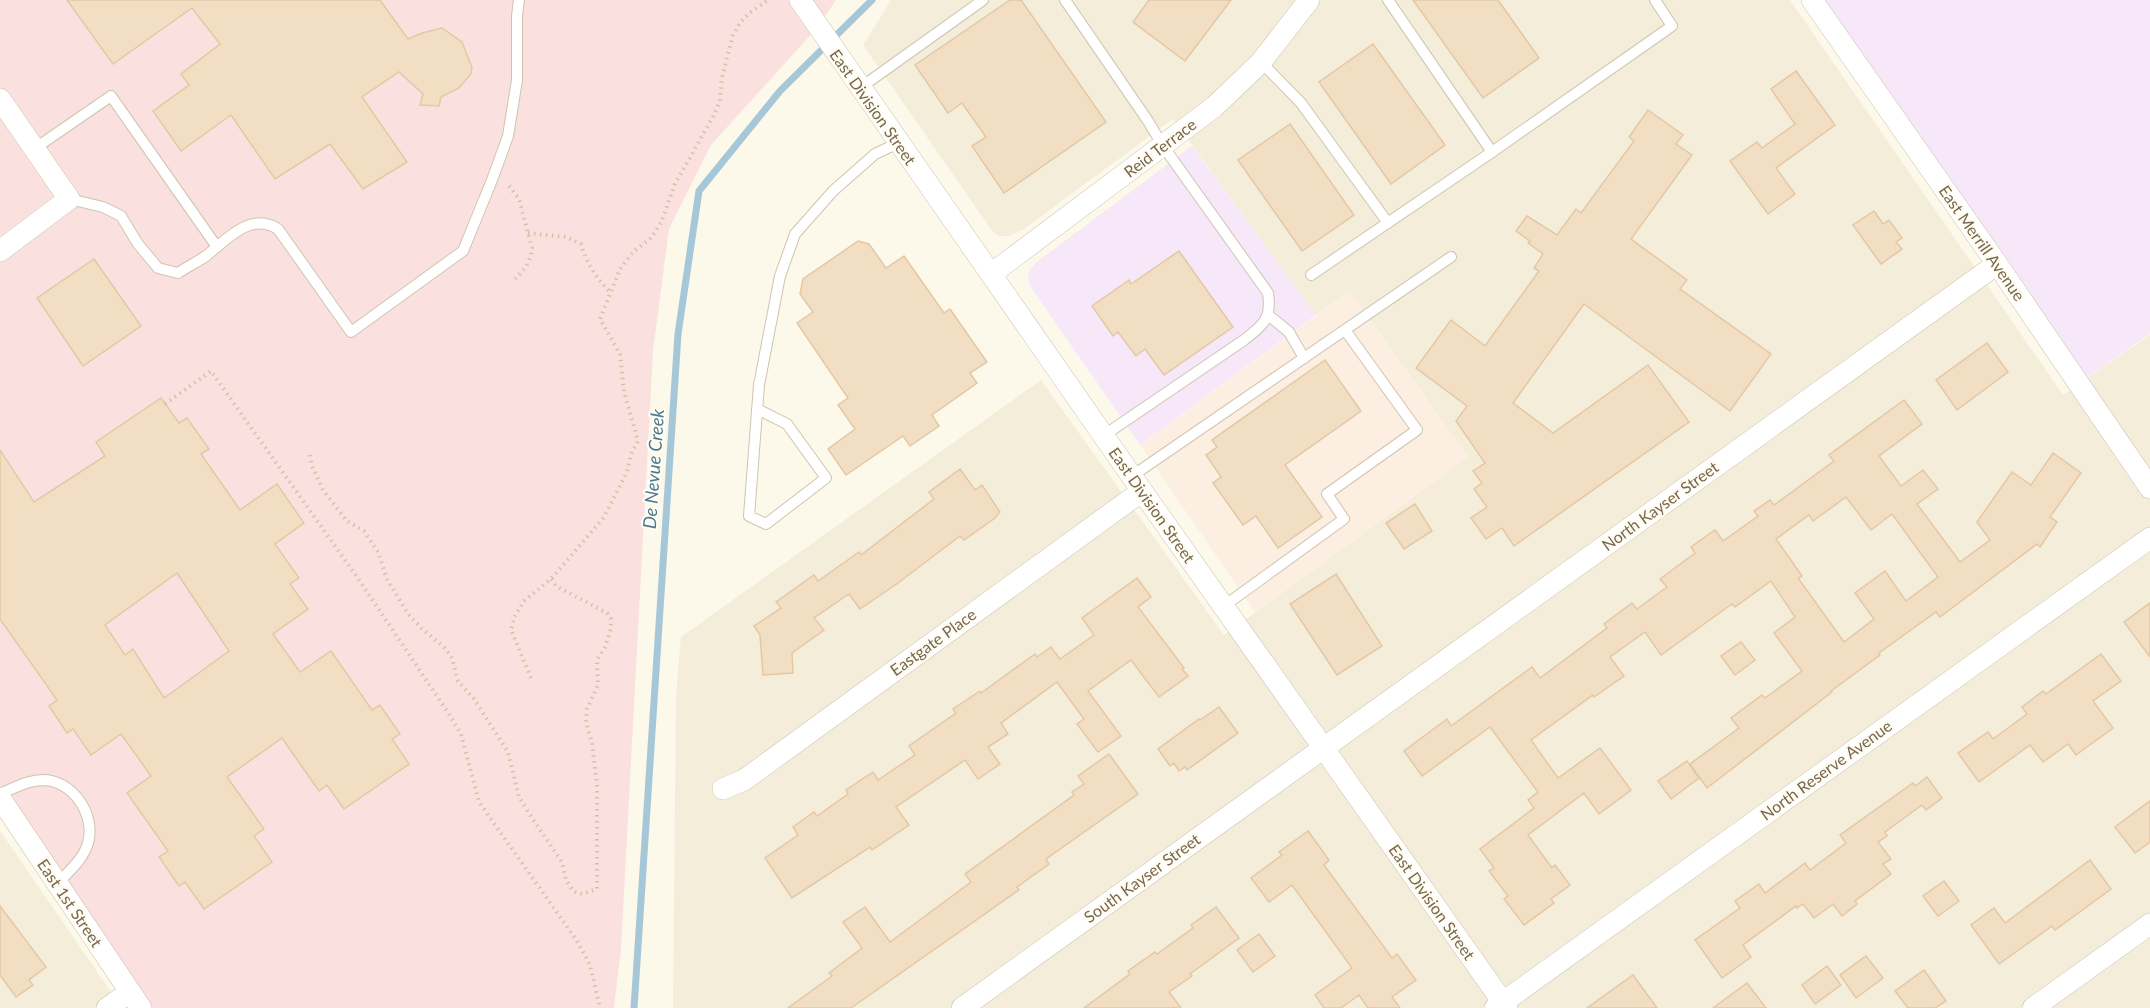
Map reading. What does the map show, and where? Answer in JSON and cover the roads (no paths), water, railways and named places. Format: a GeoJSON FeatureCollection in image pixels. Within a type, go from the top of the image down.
{"type":"FeatureCollection","features":[{"type":"Feature","properties":{"kind":"street","name":"East Division Street"},"geometry":{"type":"LineString","coordinates":[[800,0],[1103,436],[1323,747],[1501,1006]]}},
{"type":"Feature","properties":{"kind":"street","name":"Reid Terrace"},"geometry":{"type":"LineString","coordinates":[[991,274],[1214,107],[1261,62],[1310,0]]}},
{"type":"Feature","properties":{"kind":"street","name":"East Merrill Avenue"},"geometry":{"type":"LineString","coordinates":[[1812,0],[2150,488]]}},
{"type":"Feature","properties":{"kind":"street"},"geometry":{"type":"LineString","coordinates":[[0,99],[69,199],[0,251]]}},
{"type":"Feature","properties":{"kind":"street","name":"North Kayser Street"},"geometry":{"type":"LineString","coordinates":[[1323,747],[1997,264]]}},
{"type":"Feature","properties":{"kind":"street","name":"Eastgate Place"},"geometry":{"type":"LineString","coordinates":[[723,789],[744,780],[1137,484]]}},
{"type":"Feature","properties":{"kind":"street","name":"North Reserve Avenue"},"geometry":{"type":"LineString","coordinates":[[1501,1006],[2150,538]]}},
{"type":"Feature","properties":{"kind":"street","name":"South Kayser Street"},"geometry":{"type":"LineString","coordinates":[[962,1008],[1323,747]]}},
{"type":"Feature","properties":{"kind":"street","name":"East 1st Street"},"geometry":{"type":"LineString","coordinates":[[0,796],[136,1000]]}},
{"type":"Feature","properties":{"kind":"street"},"geometry":{"type":"LineString","coordinates":[[2033,1008],[2150,924]]}},
{"type":"Feature","properties":{"kind":"street"},"geometry":{"type":"LineString","coordinates":[[107,1008],[136,1000]]}},
{"type":"Feature","properties":{"kind":"lane"},"geometry":{"type":"LineString","coordinates":[[69,199],[102,207],[121,216],[138,244],[158,268],[178,273],[238,230],[255,223],[269,223],[278,229],[351,332],[463,251],[507,136],[517,80],[519,0]]}},
{"type":"Feature","properties":{"kind":"lane"},"geometry":{"type":"LineString","coordinates":[[860,88],[983,0]]}},
{"type":"Feature","properties":{"kind":"lane"},"geometry":{"type":"LineString","coordinates":[[1065,0],[1268,293],[1270,306],[1263,325],[1244,340],[1103,436]]}},
{"type":"Feature","properties":{"kind":"lane"},"geometry":{"type":"LineString","coordinates":[[1388,0],[1492,152]]}},
{"type":"Feature","properties":{"kind":"lane"},"geometry":{"type":"LineString","coordinates":[[1311,274],[1492,152],[1672,26],[1655,0]]}},
{"type":"Feature","properties":{"kind":"lane"},"geometry":{"type":"LineString","coordinates":[[1261,62],[1301,103],[1388,223]]}},
{"type":"Feature","properties":{"kind":"lane"},"geometry":{"type":"LineString","coordinates":[[34,149],[111,96],[217,247]]}},
{"type":"Feature","properties":{"kind":"lane"},"geometry":{"type":"LineString","coordinates":[[757,409],[787,424],[826,478],[766,524],[749,516],[757,409],[759,385],[780,276],[795,234],[833,191],[875,154],[898,143]]}},
{"type":"Feature","properties":{"kind":"lane"},"geometry":{"type":"LineString","coordinates":[[1137,484],[1304,358],[1451,257]]}},
{"type":"Feature","properties":{"kind":"lane"},"geometry":{"type":"LineString","coordinates":[[1268,315],[1289,332],[1304,358]]}},
{"type":"Feature","properties":{"kind":"lane"},"geometry":{"type":"LineString","coordinates":[[1224,606],[1344,519],[1327,494],[1417,430],[1345,330]]}},
{"type":"Feature","properties":{"kind":"lane"},"geometry":{"type":"LineString","coordinates":[[0,796],[30,781],[44,780],[67,787],[80,802],[89,821],[88,844],[83,856],[58,883]]}},
{"type":"Feature","properties":{"kind":"waterway","name":"De Nevue Creek"},"geometry":{"type":"LineString","coordinates":[[634,1008],[678,334],[699,191],[780,91],[872,0]]}}]}
